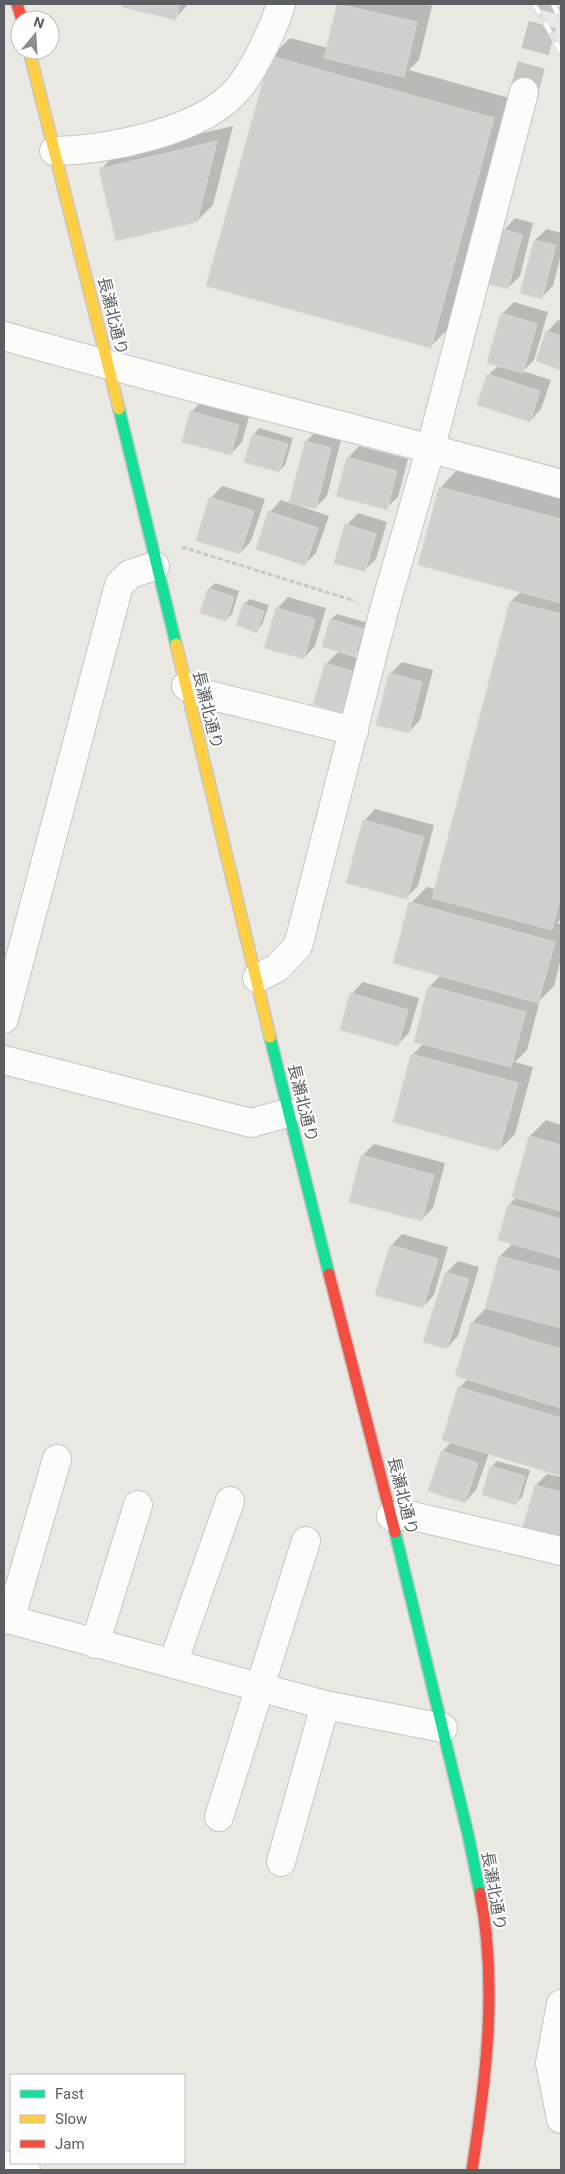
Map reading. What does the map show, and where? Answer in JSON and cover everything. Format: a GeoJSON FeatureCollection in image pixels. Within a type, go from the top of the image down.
{"type":"FeatureCollection","features":[{"type":"Feature","properties":{"kind":"street"},"geometry":{"type":"LineString","coordinates":[[54,151],[120,145],[195,121],[218,107],[238,89],[276,22],[281,4]]}},
{"type":"Feature","properties":{"kind":"street","name":"長瀬北通り"},"geometry":{"type":"LineString","coordinates":[[31,60],[109,367],[155,566],[257,978],[288,1113],[391,1516],[468,1834],[486,1925],[488,2049],[472,2170]]}},
{"type":"Feature","properties":{"kind":"street"},"geometry":{"type":"LineString","coordinates":[[257,978],[277,968],[298,946],[384,610],[431,447],[524,92]]}},
{"type":"Feature","properties":{"kind":"street"},"geometry":{"type":"LineString","coordinates":[[4,336],[109,367],[431,447],[561,484]]}},
{"type":"Feature","properties":{"kind":"street"},"geometry":{"type":"LineString","coordinates":[[4,1020],[119,585],[130,574],[155,566]]}},
{"type":"Feature","properties":{"kind":"street"},"geometry":{"type":"LineString","coordinates":[[186,686],[205,694],[354,731]]}},
{"type":"Feature","properties":{"kind":"street"},"geometry":{"type":"LineString","coordinates":[[4,1060],[251,1123],[288,1113]]}},
{"type":"Feature","properties":{"kind":"street"},"geometry":{"type":"LineString","coordinates":[[58,1459],[7,1619],[325,1705],[443,1728]]}},
{"type":"Feature","properties":{"kind":"street"},"geometry":{"type":"LineString","coordinates":[[173,1663],[230,1501]]}},
{"type":"Feature","properties":{"kind":"street"},"geometry":{"type":"LineString","coordinates":[[95,1644],[138,1505]]}},
{"type":"Feature","properties":{"kind":"street"},"geometry":{"type":"LineString","coordinates":[[391,1516],[413,1516],[561,1551]]}},
{"type":"Feature","properties":{"kind":"street"},"geometry":{"type":"LineString","coordinates":[[219,1817],[258,1686],[306,1542]]}},
{"type":"Feature","properties":{"kind":"street"},"geometry":{"type":"LineString","coordinates":[[281,1862],[325,1705]]}},
{"type":"Feature","properties":{"kind":"street"},"geometry":{"type":"LineString","coordinates":[[561,2004],[550,2063],[561,2119]]}},
{"type":"Feature","properties":{"kind":"street"},"geometry":{"type":"LineString","coordinates":[[4,2165],[26,2170]]}},
{"type":"Feature","properties":{"kind":"path"},"geometry":{"type":"LineString","coordinates":[[177,546],[384,610]]}},
{"type":"Feature","properties":{"kind":"building"},"geometry":{"type":"Polygon","coordinates":[[[122,4],[180,4],[176,20],[122,7],[122,4]]]}},
{"type":"Feature","properties":{"kind":"building"},"geometry":{"type":"Polygon","coordinates":[[[337,4],[417,22],[404,77],[324,58],[337,4]]]}},
{"type":"Feature","properties":{"kind":"building"},"geometry":{"type":"Polygon","coordinates":[[[270,56],[494,118],[431,348],[206,286],[270,56]]]}},
{"type":"Feature","properties":{"kind":"building"},"geometry":{"type":"Polygon","coordinates":[[[217,141],[197,222],[116,241],[99,169],[217,141]]]}},
{"type":"Feature","properties":{"kind":"building"},"geometry":{"type":"Polygon","coordinates":[[[503,229],[522,235],[508,289],[488,284],[503,229]]]}},
{"type":"Feature","properties":{"kind":"building"},"geometry":{"type":"Polygon","coordinates":[[[534,240],[556,245],[542,299],[520,293],[534,240]]]}},
{"type":"Feature","properties":{"kind":"building"},"geometry":{"type":"Polygon","coordinates":[[[501,313],[537,324],[523,373],[487,363],[501,313]]]}},
{"type":"Feature","properties":{"kind":"building"},"geometry":{"type":"Polygon","coordinates":[[[546,331],[561,336],[561,370],[536,361],[546,331]]]}},
{"type":"Feature","properties":{"kind":"building"},"geometry":{"type":"Polygon","coordinates":[[[487,374],[540,391],[530,422],[477,405],[487,374]]]}},
{"type":"Feature","properties":{"kind":"building"},"geometry":{"type":"Polygon","coordinates":[[[190,411],[239,425],[231,455],[182,442],[190,411]]]}},
{"type":"Feature","properties":{"kind":"building"},"geometry":{"type":"Polygon","coordinates":[[[252,434],[288,444],[279,472],[244,462],[252,434]]]}},
{"type":"Feature","properties":{"kind":"building"},"geometry":{"type":"Polygon","coordinates":[[[305,441],[331,448],[316,509],[289,503],[305,441]]]}},
{"type":"Feature","properties":{"kind":"building"},"geometry":{"type":"Polygon","coordinates":[[[347,457],[397,471],[387,510],[336,496],[347,457]]]}},
{"type":"Feature","properties":{"kind":"building"},"geometry":{"type":"Polygon","coordinates":[[[439,487],[561,519],[561,603],[418,565],[439,487]]]}},
{"type":"Feature","properties":{"kind":"building"},"geometry":{"type":"Polygon","coordinates":[[[209,497],[254,511],[240,554],[196,541],[209,497]]]}},
{"type":"Feature","properties":{"kind":"building"},"geometry":{"type":"Polygon","coordinates":[[[268,511],[318,528],[305,566],[256,549],[268,511]]]}},
{"type":"Feature","properties":{"kind":"building"},"geometry":{"type":"Polygon","coordinates":[[[345,524],[376,534],[365,572],[334,563],[345,524]]]}},
{"type":"Feature","properties":{"kind":"building"},"geometry":{"type":"Polygon","coordinates":[[[208,588],[234,597],[226,621],[200,613],[208,588]]]}},
{"type":"Feature","properties":{"kind":"building"},"geometry":{"type":"Polygon","coordinates":[[[510,601],[561,614],[561,895],[552,930],[432,898],[510,601]]]}},
{"type":"Feature","properties":{"kind":"building"},"geometry":{"type":"Polygon","coordinates":[[[243,604],[264,611],[257,633],[236,625],[243,604]]]}},
{"type":"Feature","properties":{"kind":"building"},"geometry":{"type":"Polygon","coordinates":[[[276,608],[315,619],[304,659],[264,648],[276,608]]]}},
{"type":"Feature","properties":{"kind":"building"},"geometry":{"type":"Polygon","coordinates":[[[330,619],[363,629],[355,656],[322,647],[330,619]]]}},
{"type":"Feature","properties":{"kind":"building"},"geometry":{"type":"Polygon","coordinates":[[[325,663],[354,672],[342,713],[313,704],[325,663]]]}},
{"type":"Feature","properties":{"kind":"building"},"geometry":{"type":"Polygon","coordinates":[[[389,673],[422,682],[409,733],[376,725],[389,673]]]}},
{"type":"Feature","properties":{"kind":"building"},"geometry":{"type":"Polygon","coordinates":[[[363,820],[424,837],[407,899],[346,883],[363,820]]]}},
{"type":"Feature","properties":{"kind":"building"},"geometry":{"type":"Polygon","coordinates":[[[409,902],[555,942],[538,1003],[393,963],[409,902]]]}},
{"type":"Feature","properties":{"kind":"building"},"geometry":{"type":"Polygon","coordinates":[[[428,986],[526,1012],[511,1067],[414,1042],[428,986]]]}},
{"type":"Feature","properties":{"kind":"building"},"geometry":{"type":"Polygon","coordinates":[[[350,993],[408,1010],[398,1046],[340,1030],[350,993]]]}},
{"type":"Feature","properties":{"kind":"building"},"geometry":{"type":"Polygon","coordinates":[[[411,1054],[518,1083],[499,1151],[393,1122],[411,1054]]]}},
{"type":"Feature","properties":{"kind":"building"},"geometry":{"type":"Polygon","coordinates":[[[529,1136],[561,1145],[561,1211],[512,1197],[529,1136]]]}},
{"type":"Feature","properties":{"kind":"building"},"geometry":{"type":"Polygon","coordinates":[[[361,1155],[434,1175],[422,1221],[349,1202],[361,1155]]]}},
{"type":"Feature","properties":{"kind":"building"},"geometry":{"type":"Polygon","coordinates":[[[508,1204],[561,1219],[561,1258],[498,1240],[508,1204]]]}},
{"type":"Feature","properties":{"kind":"building"},"geometry":{"type":"Polygon","coordinates":[[[390,1245],[438,1259],[423,1308],[375,1295],[390,1245]]]}},
{"type":"Feature","properties":{"kind":"building"},"geometry":{"type":"Polygon","coordinates":[[[499,1256],[561,1272],[561,1328],[485,1308],[499,1256]]]}},
{"type":"Feature","properties":{"kind":"building"},"geometry":{"type":"Polygon","coordinates":[[[445,1272],[469,1279],[447,1349],[423,1342],[445,1272]]]}},
{"type":"Feature","properties":{"kind":"building"},"geometry":{"type":"Polygon","coordinates":[[[471,1322],[561,1349],[561,1408],[455,1376],[471,1322]]]}},
{"type":"Feature","properties":{"kind":"building"},"geometry":{"type":"Polygon","coordinates":[[[458,1387],[561,1418],[561,1476],[442,1440],[458,1387]]]}},
{"type":"Feature","properties":{"kind":"building"},"geometry":{"type":"Polygon","coordinates":[[[441,1451],[478,1463],[465,1503],[428,1491],[441,1451]]]}},
{"type":"Feature","properties":{"kind":"building"},"geometry":{"type":"Polygon","coordinates":[[[490,1466],[525,1476],[516,1505],[482,1495],[490,1466]]]}},
{"type":"Feature","properties":{"kind":"building"},"geometry":{"type":"Polygon","coordinates":[[[535,1485],[561,1492],[561,1547],[520,1536],[535,1485]]]}},
{"type":"Feature","properties":{"kind":"tunnel"},"geometry":{"type":"LineString","coordinates":[[524,92],[548,4]]}},
{"type":"Feature","properties":{"kind":"railway"},"geometry":{"type":"LineString","coordinates":[[534,4],[561,51]]}},
{"type":"Feature","properties":{"kind":"railway"},"geometry":{"type":"LineString","coordinates":[[553,4],[561,19]]}},
{"type":"Feature","properties":{"kind":"traffic: fast"},"geometry":{"type":"LineString","coordinates":[[119,409],[176,644]]}},
{"type":"Feature","properties":{"kind":"traffic: fast"},"geometry":{"type":"LineString","coordinates":[[270,1037],[329,1274]]}},
{"type":"Feature","properties":{"kind":"traffic: fast"},"geometry":{"type":"LineString","coordinates":[[395,1532],[468,1834],[480,1893]]}},
{"type":"Feature","properties":{"kind":"traffic: slow"},"geometry":{"type":"LineString","coordinates":[[32,60],[119,409]]}},
{"type":"Feature","properties":{"kind":"traffic: slow"},"geometry":{"type":"LineString","coordinates":[[176,644],[270,1037]]}},
{"type":"Feature","properties":{"kind":"traffic: jam"},"geometry":{"type":"LineString","coordinates":[[17,4],[19,10]]}},
{"type":"Feature","properties":{"kind":"traffic: jam"},"geometry":{"type":"LineString","coordinates":[[329,1274],[395,1532]]}},
{"type":"Feature","properties":{"kind":"traffic: jam"},"geometry":{"type":"LineString","coordinates":[[472,2170],[482,2101],[488,2032],[488,1962],[480,1893]]}}]}
